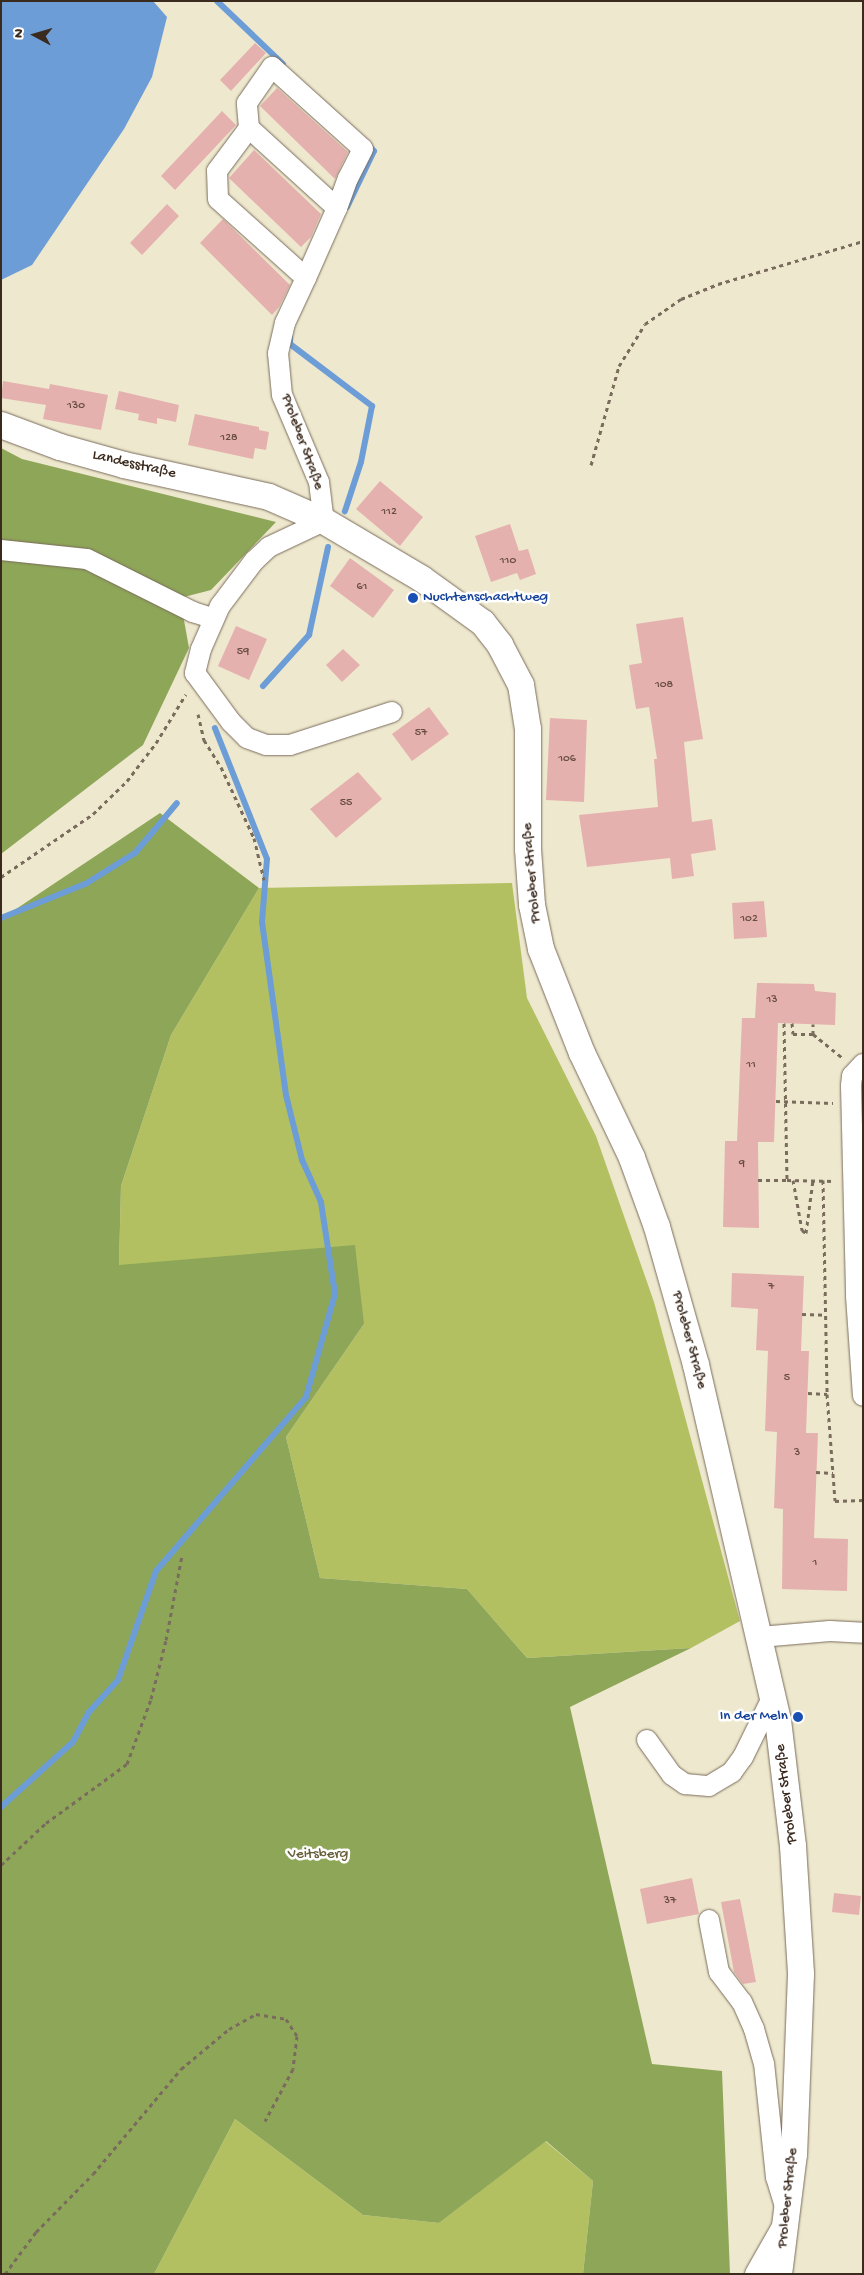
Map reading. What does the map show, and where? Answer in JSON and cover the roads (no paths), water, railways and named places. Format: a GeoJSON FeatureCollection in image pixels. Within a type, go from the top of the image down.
{"type":"FeatureCollection","features":[{"type":"Feature","properties":{"kind":"main road","name":"Landesstraße"},"geometry":{"type":"LineString","coordinates":[[1,425],[60,447],[124,465],[269,497]]}},
{"type":"Feature","properties":{"kind":"main road","name":"Proleber Straße"},"geometry":{"type":"LineString","coordinates":[[269,497],[324,521],[422,579],[483,623],[503,651],[521,686],[528,729],[528,849],[532,905],[541,949],[582,1053],[632,1158],[657,1227],[696,1365],[773,1696],[793,1846],[801,1974],[800,2041],[788,2216],[779,2274]]}},
{"type":"Feature","properties":{"kind":"street","name":"Proleber Straße"},"geometry":{"type":"LineString","coordinates":[[249,128],[247,103],[272,67],[363,149],[285,323],[278,352],[282,395],[318,482],[324,521]]}},
{"type":"Feature","properties":{"kind":"street"},"geometry":{"type":"LineString","coordinates":[[306,278],[218,198],[217,170],[249,128],[337,208]]}},
{"type":"Feature","properties":{"kind":"street"},"geometry":{"type":"LineString","coordinates":[[324,521],[269,547],[254,561],[214,619],[195,673],[231,722],[247,738],[266,745],[290,745],[392,712]]}},
{"type":"Feature","properties":{"kind":"street"},"geometry":{"type":"LineString","coordinates":[[1,550],[86,559],[192,612],[214,619]]}},
{"type":"Feature","properties":{"kind":"street"},"geometry":{"type":"LineString","coordinates":[[857,1070],[856,1287],[863,1396]]}},
{"type":"Feature","properties":{"kind":"street"},"geometry":{"type":"LineString","coordinates":[[760,1637],[813,1632],[863,1633]]}},
{"type":"Feature","properties":{"kind":"street"},"geometry":{"type":"LineString","coordinates":[[646,1740],[672,1775],[685,1784],[709,1786],[732,1772],[743,1757],[773,1696]]}},
{"type":"Feature","properties":{"kind":"street"},"geometry":{"type":"LineString","coordinates":[[709,1920],[719,1972],[746,2011],[764,2063],[776,2177],[788,2216],[755,2274]]}},
{"type":"Feature","properties":{"kind":"water"},"geometry":{"type":"Polygon","coordinates":[[[1,1],[153,1],[167,17],[152,77],[124,129],[32,265],[1,280],[1,1]]]}},
{"type":"Feature","properties":{"kind":"waterway"},"geometry":{"type":"LineString","coordinates":[[217,1],[283,64]]}},
{"type":"Feature","properties":{"kind":"waterway"},"geometry":{"type":"LineString","coordinates":[[347,207],[374,151],[368,145]]}},
{"type":"Feature","properties":{"kind":"waterway"},"geometry":{"type":"LineString","coordinates":[[290,337],[290,344],[372,406],[361,462],[345,511]]}},
{"type":"Feature","properties":{"kind":"waterway"},"geometry":{"type":"LineString","coordinates":[[263,686],[309,635],[328,547]]}},
{"type":"Feature","properties":{"kind":"waterway"},"geometry":{"type":"LineString","coordinates":[[1,1807],[73,1742],[89,1712],[118,1680],[156,1571],[306,1397],[335,1294],[321,1202],[302,1160],[286,1095],[262,922],[267,859],[215,728]]}},
{"type":"Feature","properties":{"kind":"waterway"},"geometry":{"type":"LineString","coordinates":[[1,918],[87,883],[135,853],[177,803]]}},
{"type":"Feature","properties":{"kind":"place","name":"Nuchtenschachtweg"},"geometry":{"type":"Point","coordinates":[413,598]}},
{"type":"Feature","properties":{"kind":"place","name":"In der Meln"},"geometry":{"type":"Point","coordinates":[798,1717]}},
{"type":"Feature","properties":{"kind":"park label","name":"Veitsberg"},"geometry":{"type":"Point","coordinates":[318,1855]}}]}
